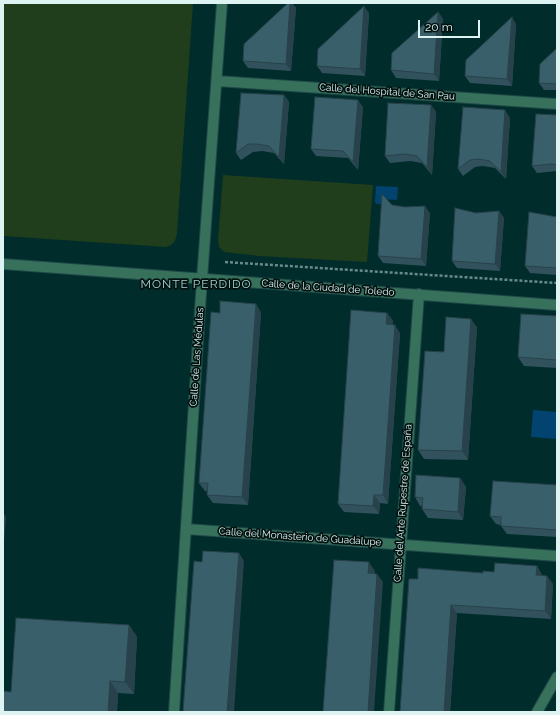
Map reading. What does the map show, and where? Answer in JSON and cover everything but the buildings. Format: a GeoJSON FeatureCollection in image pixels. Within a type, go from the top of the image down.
{"type":"FeatureCollection","features":[{"type":"Feature","properties":{"kind":"street","name":"Calle de Las Médulas"},"geometry":{"type":"LineString","coordinates":[[174,712],[202,279],[222,3]]}},
{"type":"Feature","properties":{"kind":"street","name":"Calle del Hospital de San Pau"},"geometry":{"type":"LineString","coordinates":[[217,80],[557,104]]}},
{"type":"Feature","properties":{"kind":"street","name":"Calle de la Ciudad de Toledo"},"geometry":{"type":"LineString","coordinates":[[3,264],[557,305]]}},
{"type":"Feature","properties":{"kind":"street","name":"Calle del Arte Rupestre de España"},"geometry":{"type":"LineString","coordinates":[[389,712],[419,294]]}},
{"type":"Feature","properties":{"kind":"street","name":"Calle del Monasterio de Guadalupe"},"geometry":{"type":"LineString","coordinates":[[186,529],[557,556]]}},
{"type":"Feature","properties":{"kind":"street"},"geometry":{"type":"LineString","coordinates":[[537,712],[557,677]]}},
{"type":"Feature","properties":{"kind":"path"},"geometry":{"type":"LineString","coordinates":[[224,262],[557,284]]}},
{"type":"Feature","properties":{"kind":"green space"},"geometry":{"type":"Polygon","coordinates":[[[3,3],[193,3],[177,233],[175,241],[171,245],[166,247],[3,236],[3,3]]]}},
{"type":"Feature","properties":{"kind":"green space"},"geometry":{"type":"Polygon","coordinates":[[[223,175],[373,185],[367,262],[259,256],[224,252],[219,247],[218,241],[223,175]]]}},
{"type":"Feature","properties":{"kind":"water"},"geometry":{"type":"Polygon","coordinates":[[[376,186],[398,187],[397,200],[383,199],[381,204],[377,204],[375,202],[376,186]]]}},
{"type":"Feature","properties":{"kind":"water"},"geometry":{"type":"Polygon","coordinates":[[[533,410],[557,412],[557,439],[531,437],[533,410]]]}},
{"type":"Feature","properties":{"kind":"district","name":"MONTE PERDIDO"},"geometry":{"type":"Point","coordinates":[196,284]}}]}
